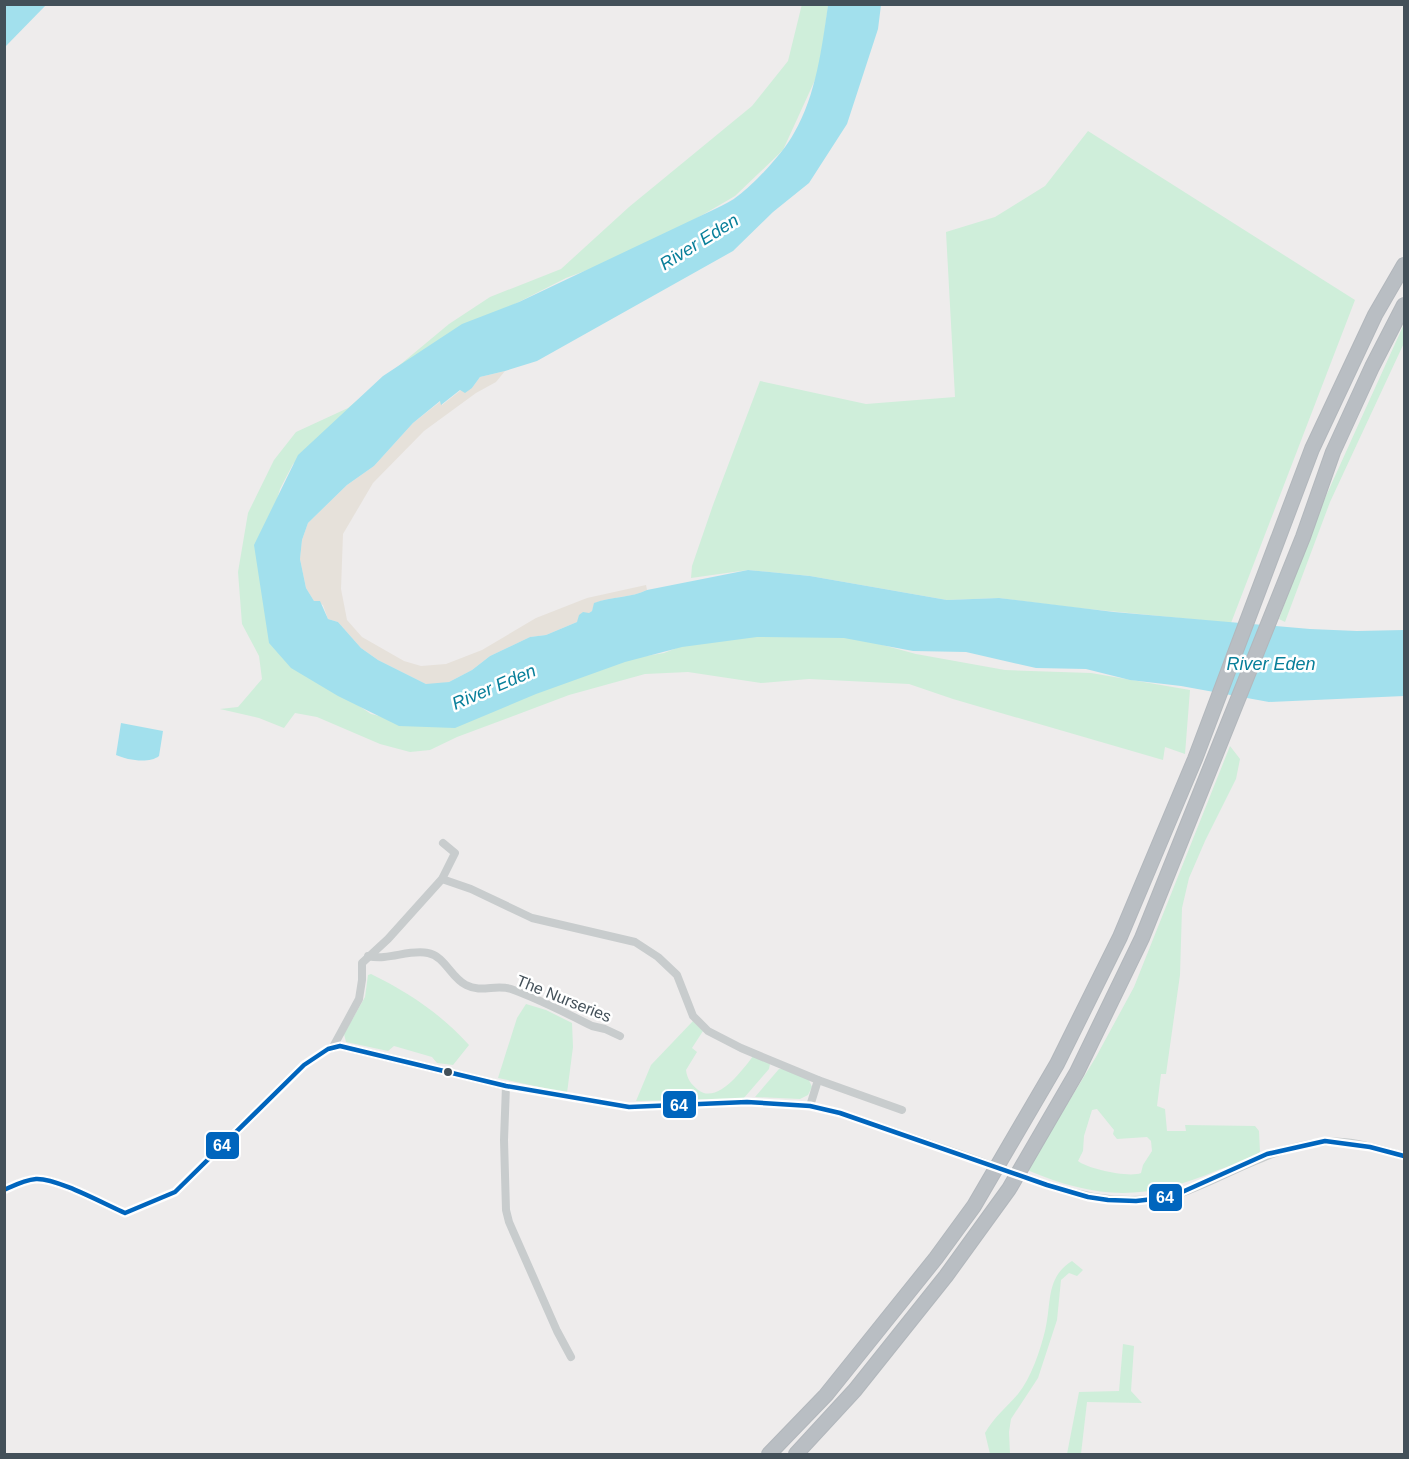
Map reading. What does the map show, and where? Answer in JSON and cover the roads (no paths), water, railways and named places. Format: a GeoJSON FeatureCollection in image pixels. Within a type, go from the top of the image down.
{"type":"FeatureCollection","features":[{"type":"Feature","properties":{"kind":"highway"},"geometry":{"type":"LineString","coordinates":[[769,1455],[826,1395],[898,1307],[974,1206],[1084,1014],[1120,937],[1196,759],[1312,449],[1355,355],[1404,264]]}},
{"type":"Feature","properties":{"kind":"highway"},"geometry":{"type":"LineString","coordinates":[[796,1455],[855,1390],[912,1320],[1009,1190],[1077,1072],[1137,948],[1303,537],[1333,452],[1372,367],[1404,305]]}},
{"type":"Feature","properties":{"kind":"street"},"geometry":{"type":"LineString","coordinates":[[4,1190],[23,1181],[37,1179],[54,1182],[125,1213],[175,1192],[304,1065],[333,1047],[359,999],[362,963],[388,939],[442,879],[455,853],[443,843]]}},
{"type":"Feature","properties":{"kind":"street"},"geometry":{"type":"LineString","coordinates":[[442,879],[471,889],[532,918],[635,942],[658,957],[677,975],[693,1016],[708,1031],[741,1048],[818,1080],[902,1110]]}},
{"type":"Feature","properties":{"kind":"street","name":"The Nurseries"},"geometry":{"type":"LineString","coordinates":[[368,956],[389,957],[418,951],[432,953],[456,979],[467,986],[479,989],[509,988],[592,1026],[620,1036]]}},
{"type":"Feature","properties":{"kind":"street"},"geometry":{"type":"LineString","coordinates":[[333,1047],[348,1047],[506,1086],[629,1107],[747,1102],[810,1106],[840,1113],[1047,1185],[1088,1197],[1108,1200],[1136,1201],[1171,1197],[1267,1154],[1325,1141],[1340,1142],[1404,1156]]}},
{"type":"Feature","properties":{"kind":"street"},"geometry":{"type":"LineString","coordinates":[[810,1106],[818,1080]]}},
{"type":"Feature","properties":{"kind":"street"},"geometry":{"type":"LineString","coordinates":[[506,1086],[504,1140],[509,1222],[557,1331],[572,1357]]}},
{"type":"Feature","properties":{"kind":"water"},"geometry":{"type":"Polygon","coordinates":[[[4,5],[46,5],[5,47],[4,5]]]}},
{"type":"Feature","properties":{"kind":"water","name":"River Eden"},"geometry":{"type":"Polygon","coordinates":[[[828,5],[881,5],[878,29],[847,124],[809,183],[773,212],[733,251],[537,361],[480,377],[465,393],[460,390],[441,405],[440,401],[413,423],[374,466],[347,485],[308,523],[302,540],[300,559],[306,588],[314,601],[320,601],[328,619],[338,622],[361,648],[378,660],[426,684],[449,682],[472,670],[490,656],[530,637],[546,635],[577,622],[579,615],[583,612],[592,611],[594,603],[748,570],[810,576],[947,600],[999,598],[1114,612],[1310,629],[1404,630],[1404,696],[1269,702],[1181,686],[1130,680],[1086,669],[1036,668],[966,652],[913,651],[844,638],[757,637],[682,647],[625,662],[536,694],[455,728],[399,726],[338,696],[291,668],[269,643],[254,545],[298,455],[383,376],[462,324],[519,302],[721,206],[746,190],[784,149],[802,119],[817,71],[828,5]]]}},
{"type":"Feature","properties":{"kind":"water"},"geometry":{"type":"Polygon","coordinates":[[[121,723],[163,731],[159,756],[144,761],[116,755],[121,723]]]}}]}
